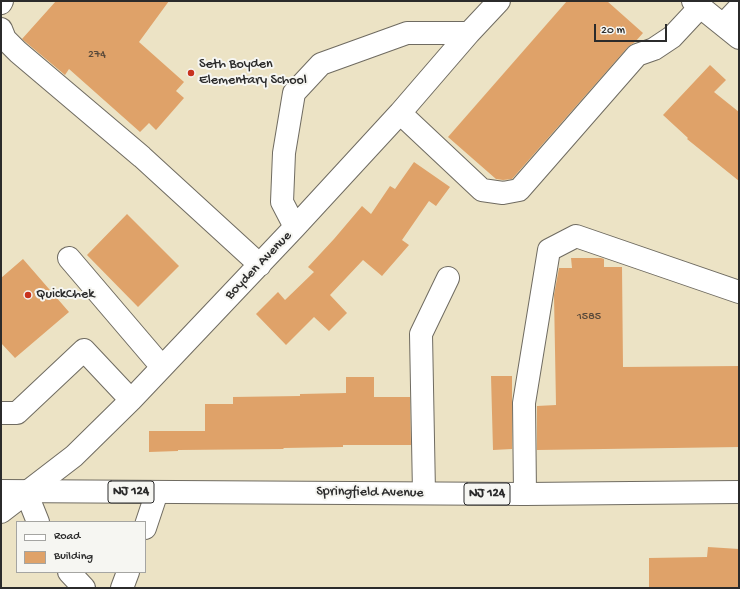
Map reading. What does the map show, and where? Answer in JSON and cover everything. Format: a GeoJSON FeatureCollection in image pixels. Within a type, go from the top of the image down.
{"type":"FeatureCollection","features":[{"type":"Feature","properties":{"kind":"street","name":"Boyden Avenue"},"geometry":{"type":"LineString","coordinates":[[1,512],[74,456],[131,400],[260,265],[400,113],[469,33],[491,4]]}},
{"type":"Feature","properties":{"kind":"street"},"geometry":{"type":"LineString","coordinates":[[400,113],[482,190],[503,193],[519,190],[637,55],[654,48],[672,37],[696,4],[731,31],[739,8]]}},
{"type":"Feature","properties":{"kind":"street"},"geometry":{"type":"LineString","coordinates":[[1,29],[5,38],[18,52],[142,157],[260,265]]}},
{"type":"Feature","properties":{"kind":"street"},"geometry":{"type":"LineString","coordinates":[[295,227],[282,202],[284,153],[294,94],[321,64],[407,33],[469,33]]}},
{"type":"Feature","properties":{"kind":"street"},"geometry":{"type":"LineString","coordinates":[[525,494],[524,403],[549,250],[576,236],[739,292]]}},
{"type":"Feature","properties":{"kind":"street"},"geometry":{"type":"LineString","coordinates":[[69,258],[162,367]]}},
{"type":"Feature","properties":{"kind":"street"},"geometry":{"type":"LineString","coordinates":[[424,494],[421,334],[448,278]]}},
{"type":"Feature","properties":{"kind":"street"},"geometry":{"type":"LineString","coordinates":[[1,413],[17,412],[84,350],[131,400]]}},
{"type":"Feature","properties":{"kind":"street","name":"Springfield Avenue"},"geometry":{"type":"LineString","coordinates":[[1,491],[424,494],[739,492]]}},
{"type":"Feature","properties":{"kind":"street"},"geometry":{"type":"LineString","coordinates":[[26,492],[38,521]]}},
{"type":"Feature","properties":{"kind":"street"},"geometry":{"type":"LineString","coordinates":[[146,525],[157,492]]}},
{"type":"Feature","properties":{"kind":"street"},"geometry":{"type":"LineString","coordinates":[[69,573],[84,588]]}},
{"type":"Feature","properties":{"kind":"street"},"geometry":{"type":"LineString","coordinates":[[122,588],[128,573]]}},
{"type":"Feature","properties":{"kind":"building","name":"Seth Boyden Elementary School"},"geometry":{"type":"Polygon","coordinates":[[[56,1],[169,1],[139,42],[184,82],[176,91],[184,98],[156,130],[149,123],[140,132],[69,69],[65,75],[22,39],[56,1]]]}},
{"type":"Feature","properties":{"kind":"building"},"geometry":{"type":"Polygon","coordinates":[[[567,1],[607,1],[643,33],[628,47],[512,179],[496,179],[448,137],[567,1]]]}},
{"type":"Feature","properties":{"kind":"building"},"geometry":{"type":"Polygon","coordinates":[[[710,65],[726,80],[714,92],[739,112],[739,181],[687,139],[688,138],[663,115],[710,65]]]}},
{"type":"Feature","properties":{"kind":"building"},"geometry":{"type":"Polygon","coordinates":[[[414,162],[450,187],[436,206],[429,201],[402,240],[409,245],[382,276],[363,260],[330,295],[347,313],[329,331],[314,317],[286,345],[256,314],[278,292],[285,300],[314,272],[308,267],[362,206],[371,214],[390,186],[395,189],[414,162]]]}},
{"type":"Feature","properties":{"kind":"building"},"geometry":{"type":"Polygon","coordinates":[[[127,214],[179,266],[138,307],[87,255],[127,214]]]}},
{"type":"Feature","properties":{"kind":"building"},"geometry":{"type":"Polygon","coordinates":[[[571,258],[601,258],[604,259],[604,267],[622,267],[623,367],[739,366],[739,447],[537,450],[537,406],[556,405],[554,295],[559,268],[572,268],[571,258]]]}},
{"type":"Feature","properties":{"kind":"building","name":"QuickChek"},"geometry":{"type":"Polygon","coordinates":[[[23,259],[69,312],[15,358],[1,343],[1,278],[23,259]]]}},
{"type":"Feature","properties":{"kind":"building"},"geometry":{"type":"Polygon","coordinates":[[[491,376],[512,376],[512,449],[493,450],[491,376]]]}},
{"type":"Feature","properties":{"kind":"building"},"geometry":{"type":"Polygon","coordinates":[[[346,377],[374,377],[374,397],[410,397],[411,445],[343,445],[343,447],[178,450],[149,452],[149,431],[205,431],[205,404],[233,404],[233,397],[300,396],[300,394],[346,393],[346,377]]]}},
{"type":"Feature","properties":{"kind":"building"},"geometry":{"type":"Polygon","coordinates":[[[708,547],[739,549],[739,588],[649,588],[649,558],[707,557],[708,547]]]}},
{"type":"Feature","properties":{"kind":"place","name":"Seth Boyden Elementary School"},"geometry":{"type":"Point","coordinates":[191,73]}},
{"type":"Feature","properties":{"kind":"place","name":"QuickChek"},"geometry":{"type":"Point","coordinates":[28,295]}}]}
